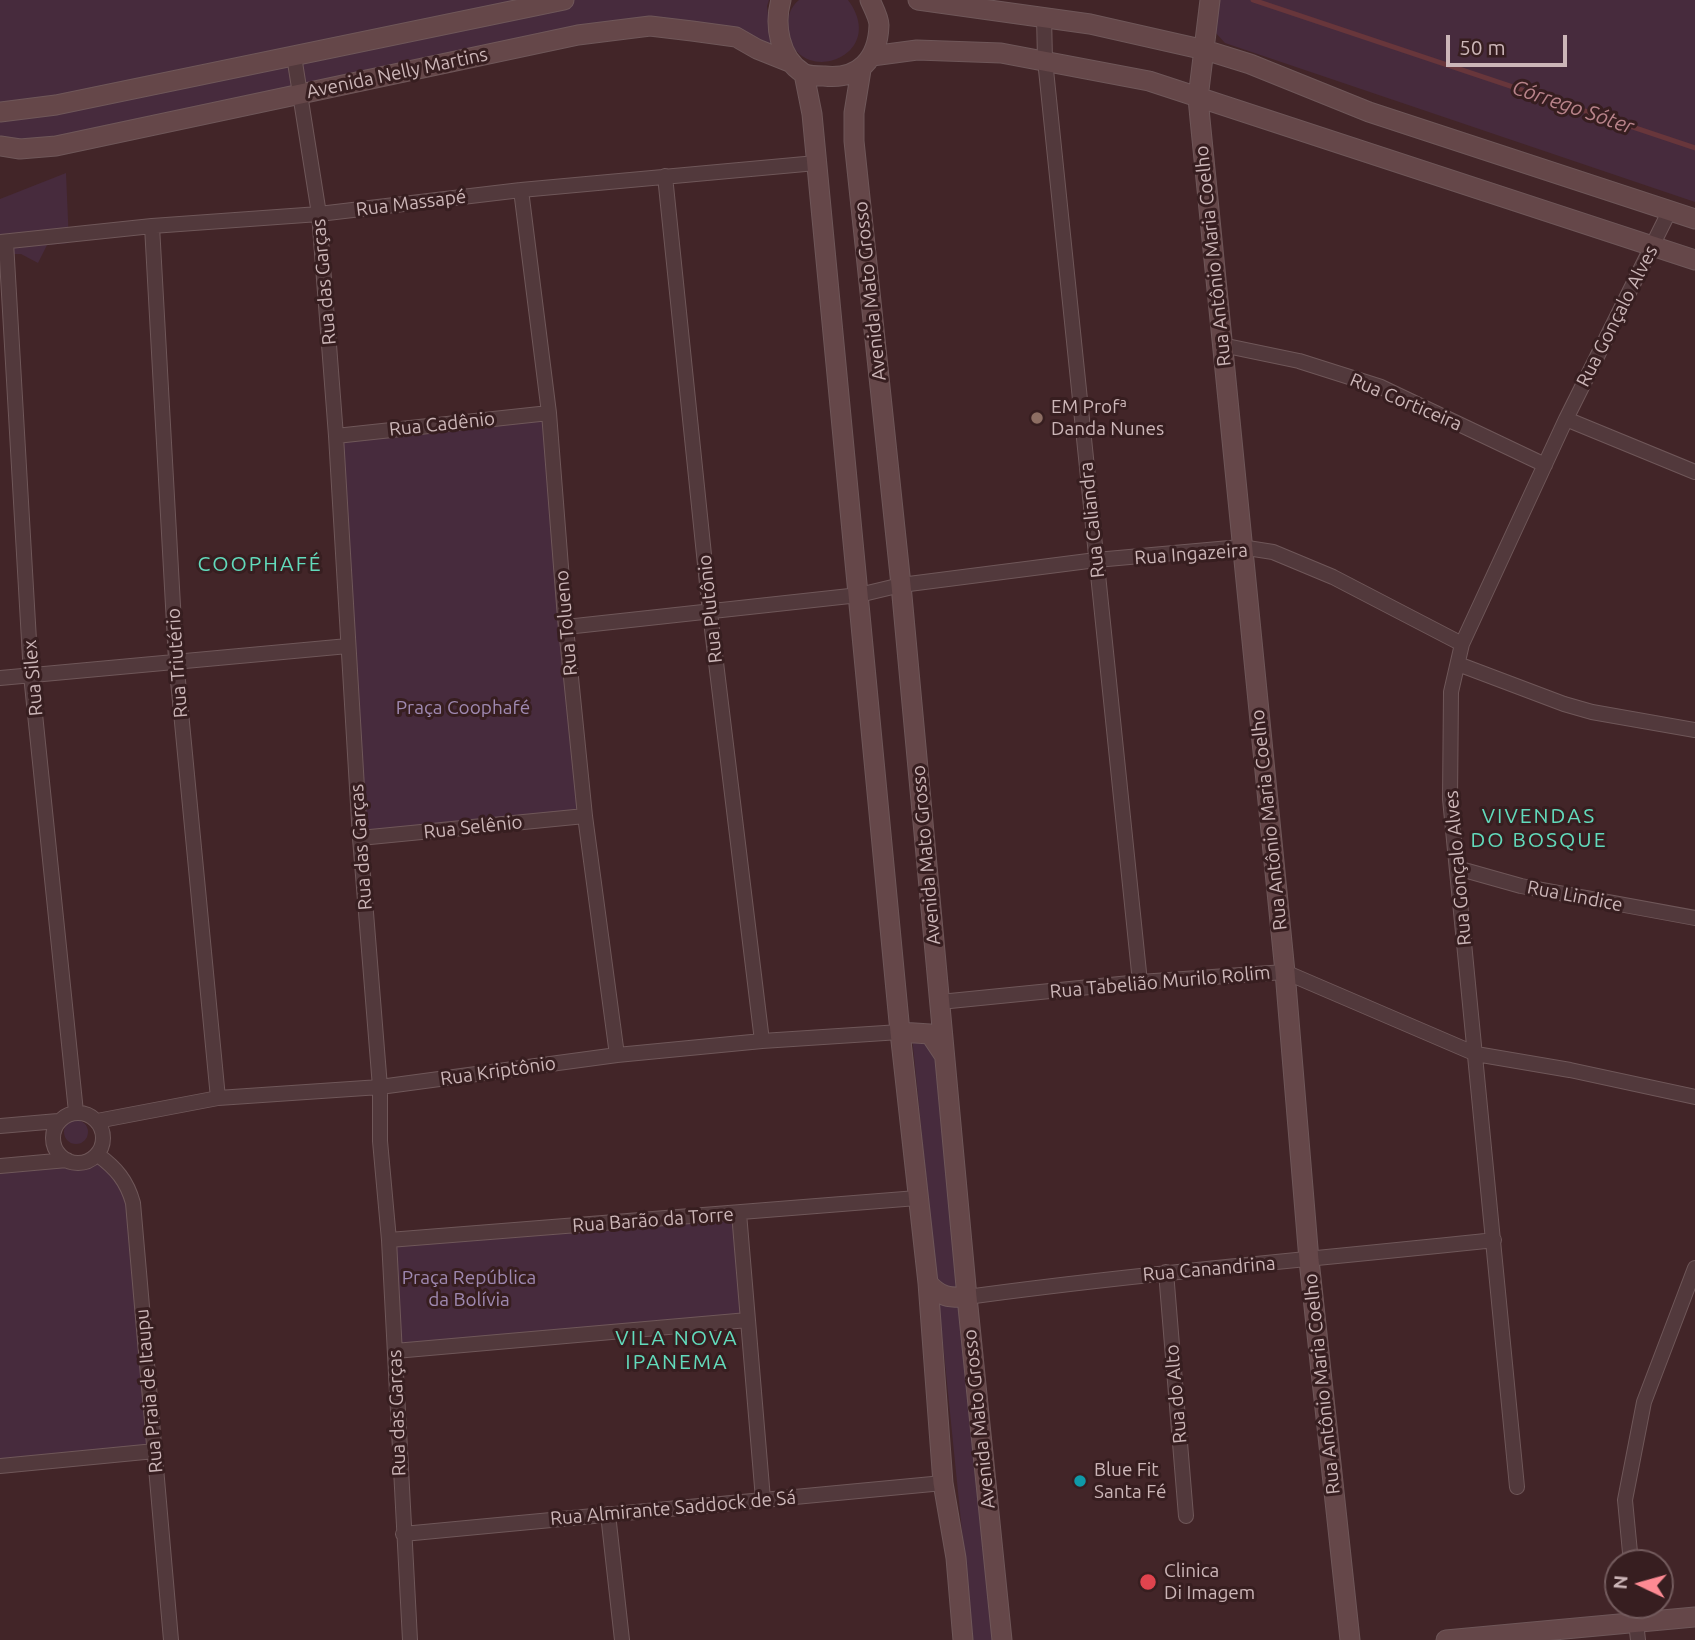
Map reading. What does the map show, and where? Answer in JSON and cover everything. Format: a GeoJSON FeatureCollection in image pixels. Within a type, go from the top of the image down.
{"type":"FeatureCollection","features":[{"type":"Feature","properties":{"kind":"main road","name":"Avenida Nelly Martins"},"geometry":{"type":"LineString","coordinates":[[0,112],[56,105],[564,0]]}},
{"type":"Feature","properties":{"kind":"main road","name":"Avenida Mato Grosso"},"geometry":{"type":"LineString","coordinates":[[781,0],[777,15],[779,40],[798,68],[813,114],[900,1032],[928,1283],[943,1483],[956,1558],[963,1640]]}},
{"type":"Feature","properties":{"kind":"main road","name":"Avenida Mato Grosso"},"geometry":{"type":"LineString","coordinates":[[870,0],[879,23],[854,113],[854,141],[901,585],[967,1297],[1002,1640]]}},
{"type":"Feature","properties":{"kind":"main road"},"geometry":{"type":"LineString","coordinates":[[918,0],[952,2],[1090,24],[1205,50],[1250,64],[1369,112],[1695,219]]}},
{"type":"Feature","properties":{"kind":"main road","name":"Rua Antônio Maria Coelho"},"geometry":{"type":"LineString","coordinates":[[1210,5],[1198,98],[1285,972],[1309,1260],[1350,1640]]}},
{"type":"Feature","properties":{"kind":"main road","name":"Avenida Nelly Martins"},"geometry":{"type":"LineString","coordinates":[[0,146],[20,149],[55,146],[578,35],[650,26],[736,37],[798,68],[833,77],[866,63],[917,50],[1001,53],[1149,82],[1695,260]]}},
{"type":"Feature","properties":{"kind":"main road"},"geometry":{"type":"LineString","coordinates":[[900,1032],[930,1034],[945,1056]]}},
{"type":"Feature","properties":{"kind":"main road"},"geometry":{"type":"LineString","coordinates":[[928,1283],[941,1296],[967,1297]]}},
{"type":"Feature","properties":{"kind":"main road"},"geometry":{"type":"LineString","coordinates":[[1446,1640],[1695,1617]]}},
{"type":"Feature","properties":{"kind":"street","name":"Rua Caliandra"},"geometry":{"type":"LineString","coordinates":[[1044,16],[1045,60],[1140,982]]}},
{"type":"Feature","properties":{"kind":"street","name":"Rua das Garças"},"geometry":{"type":"LineString","coordinates":[[294,57],[319,214],[336,436],[360,838],[380,1087],[380,1141],[389,1240],[410,1640]]}},
{"type":"Feature","properties":{"kind":"street","name":"Rua Massapé"},"geometry":{"type":"LineString","coordinates":[[3,242],[152,226],[319,214],[520,190],[816,163]]}},
{"type":"Feature","properties":{"kind":"street","name":"Rua Plutônio"},"geometry":{"type":"LineString","coordinates":[[665,176],[710,613],[762,1041]]}},
{"type":"Feature","properties":{"kind":"street","name":"Rua Tolueno"},"geometry":{"type":"LineString","coordinates":[[520,190],[549,413],[566,627],[585,816],[617,1055]]}},
{"type":"Feature","properties":{"kind":"street","name":"Rua Gonçalo Alves"},"geometry":{"type":"LineString","coordinates":[[1517,1487],[1450,787],[1451,692],[1462,644],[1566,419],[1670,211]]}},
{"type":"Feature","properties":{"kind":"street","name":"Rua Triutério"},"geometry":{"type":"LineString","coordinates":[[152,226],[176,660],[218,1098]]}},
{"type":"Feature","properties":{"kind":"street","name":"Rua Silex"},"geometry":{"type":"LineString","coordinates":[[3,242],[31,675],[76,1112]]}},
{"type":"Feature","properties":{"kind":"street","name":"Rua Corticeira"},"geometry":{"type":"LineString","coordinates":[[1222,345],[1299,360],[1381,387],[1545,465]]}},
{"type":"Feature","properties":{"kind":"street","name":"Rua Cadênio"},"geometry":{"type":"LineString","coordinates":[[336,436],[549,413]]}},
{"type":"Feature","properties":{"kind":"street"},"geometry":{"type":"LineString","coordinates":[[1566,419],[1695,472]]}},
{"type":"Feature","properties":{"kind":"street","name":"Rua Ingazeira"},"geometry":{"type":"LineString","coordinates":[[566,627],[710,613],[1096,560],[1241,547],[1273,552],[1333,577],[1462,644]]}},
{"type":"Feature","properties":{"kind":"street"},"geometry":{"type":"LineString","coordinates":[[0,678],[348,646]]}},
{"type":"Feature","properties":{"kind":"street"},"geometry":{"type":"LineString","coordinates":[[1458,664],[1592,712],[1695,730]]}},
{"type":"Feature","properties":{"kind":"street","name":"Rua Selênio"},"geometry":{"type":"LineString","coordinates":[[360,838],[585,816]]}},
{"type":"Feature","properties":{"kind":"street","name":"Rua Lindice"},"geometry":{"type":"LineString","coordinates":[[1457,868],[1521,886],[1695,918]]}},
{"type":"Feature","properties":{"kind":"street","name":"Rua Tabelião Murilo Rolim"},"geometry":{"type":"LineString","coordinates":[[940,1002],[1140,982],[1285,972],[1476,1055],[1570,1070],[1695,1097]]}},
{"type":"Feature","properties":{"kind":"street","name":"Rua Kriptônio"},"geometry":{"type":"LineString","coordinates":[[97,1121],[218,1098],[380,1087],[617,1055],[762,1041],[900,1032]]}},
{"type":"Feature","properties":{"kind":"street"},"geometry":{"type":"LineString","coordinates":[[76,1112],[90,1115],[97,1121],[104,1135],[103,1146],[93,1159],[77,1164],[67,1160],[54,1149],[53,1131],[58,1121],[66,1115],[76,1112]]}},
{"type":"Feature","properties":{"kind":"street"},"geometry":{"type":"LineString","coordinates":[[0,1126],[58,1121]]}},
{"type":"Feature","properties":{"kind":"street","name":"Rua Praia de Itaupu"},"geometry":{"type":"LineString","coordinates":[[98,1155],[113,1166],[128,1187],[133,1203],[171,1640]]}},
{"type":"Feature","properties":{"kind":"street"},"geometry":{"type":"LineString","coordinates":[[0,1166],[67,1160]]}},
{"type":"Feature","properties":{"kind":"street","name":"Rua Barão da Torre"},"geometry":{"type":"LineString","coordinates":[[389,1240],[917,1198]]}},
{"type":"Feature","properties":{"kind":"street"},"geometry":{"type":"LineString","coordinates":[[739,1213],[763,1499]]}},
{"type":"Feature","properties":{"kind":"street","name":"Rua Canandrina"},"geometry":{"type":"LineString","coordinates":[[967,1297],[1166,1272],[1494,1240]]}},
{"type":"Feature","properties":{"kind":"street"},"geometry":{"type":"LineString","coordinates":[[1630,1549],[1625,1500],[1644,1402],[1695,1268]]}},
{"type":"Feature","properties":{"kind":"street","name":"Rua do Alto"},"geometry":{"type":"LineString","coordinates":[[1166,1272],[1186,1517]]}},
{"type":"Feature","properties":{"kind":"street"},"geometry":{"type":"LineString","coordinates":[[395,1351],[748,1320]]}},
{"type":"Feature","properties":{"kind":"street"},"geometry":{"type":"LineString","coordinates":[[0,1466],[155,1451]]}},
{"type":"Feature","properties":{"kind":"street","name":"Rua Almirante Saddock de Sá"},"geometry":{"type":"LineString","coordinates":[[403,1534],[943,1483]]}},
{"type":"Feature","properties":{"kind":"street"},"geometry":{"type":"LineString","coordinates":[[608,1514],[622,1640]]}},
{"type":"Feature","properties":{"kind":"green space"},"geometry":{"type":"Polygon","coordinates":[[[0,0],[769,0],[767,6],[772,49],[691,24],[54,141],[0,143],[0,0]]]}},
{"type":"Feature","properties":{"kind":"green space"},"geometry":{"type":"Polygon","coordinates":[[[799,0],[848,0],[858,20],[858,38],[849,51],[836,59],[821,62],[806,58],[794,48],[788,21],[791,9],[799,0]]]}},
{"type":"Feature","properties":{"kind":"green space"},"geometry":{"type":"Polygon","coordinates":[[[1215,0],[1695,0],[1695,202],[1225,43],[1214,31],[1215,0]]]}},
{"type":"Feature","properties":{"kind":"green space"},"geometry":{"type":"Polygon","coordinates":[[[66,173],[69,243],[47,245],[38,263],[21,254],[0,254],[0,199],[66,173]]]}},
{"type":"Feature","properties":{"kind":"green space","name":"Praça Coophafé"},"geometry":{"type":"Polygon","coordinates":[[[549,413],[585,816],[360,838],[336,436],[549,413]]]}},
{"type":"Feature","properties":{"kind":"green space"},"geometry":{"type":"Polygon","coordinates":[[[936,1025],[995,1640],[973,1640],[911,1027],[936,1025]]]}},
{"type":"Feature","properties":{"kind":"green space"},"geometry":{"type":"Polygon","coordinates":[[[76,1120],[84,1124],[88,1132],[84,1140],[76,1144],[68,1140],[64,1132],[68,1124],[76,1120]]]}},
{"type":"Feature","properties":{"kind":"green space"},"geometry":{"type":"Polygon","coordinates":[[[93,1159],[128,1187],[155,1451],[0,1466],[0,1166],[67,1160],[77,1164],[93,1159]]]}},
{"type":"Feature","properties":{"kind":"green space","name":"Praça República da Bolívia"},"geometry":{"type":"Polygon","coordinates":[[[739,1213],[748,1320],[395,1351],[389,1240],[739,1213]]]}},
{"type":"Feature","properties":{"kind":"waterway","name":"Córrego Sóter"},"geometry":{"type":"LineString","coordinates":[[1253,0],[1695,148]]}},
{"type":"Feature","properties":{"kind":"place","name":"EM Profª Danda Nunes"},"geometry":{"type":"Point","coordinates":[1037,418]}},
{"type":"Feature","properties":{"kind":"place","name":"Blue Fit Santa Fé"},"geometry":{"type":"Point","coordinates":[1080,1481]}},
{"type":"Feature","properties":{"kind":"place","name":"Clinica Di Imagem"},"geometry":{"type":"Point","coordinates":[1148,1582]}},
{"type":"Feature","properties":{"kind":"district","name":"COOPHAFÉ"},"geometry":{"type":"Point","coordinates":[260,564]}},
{"type":"Feature","properties":{"kind":"district","name":"VIVENDAS DO BOSQUE"},"geometry":{"type":"Point","coordinates":[1539,828]}},
{"type":"Feature","properties":{"kind":"district","name":"VILA NOVA IPANEMA"},"geometry":{"type":"Point","coordinates":[677,1350]}}]}
